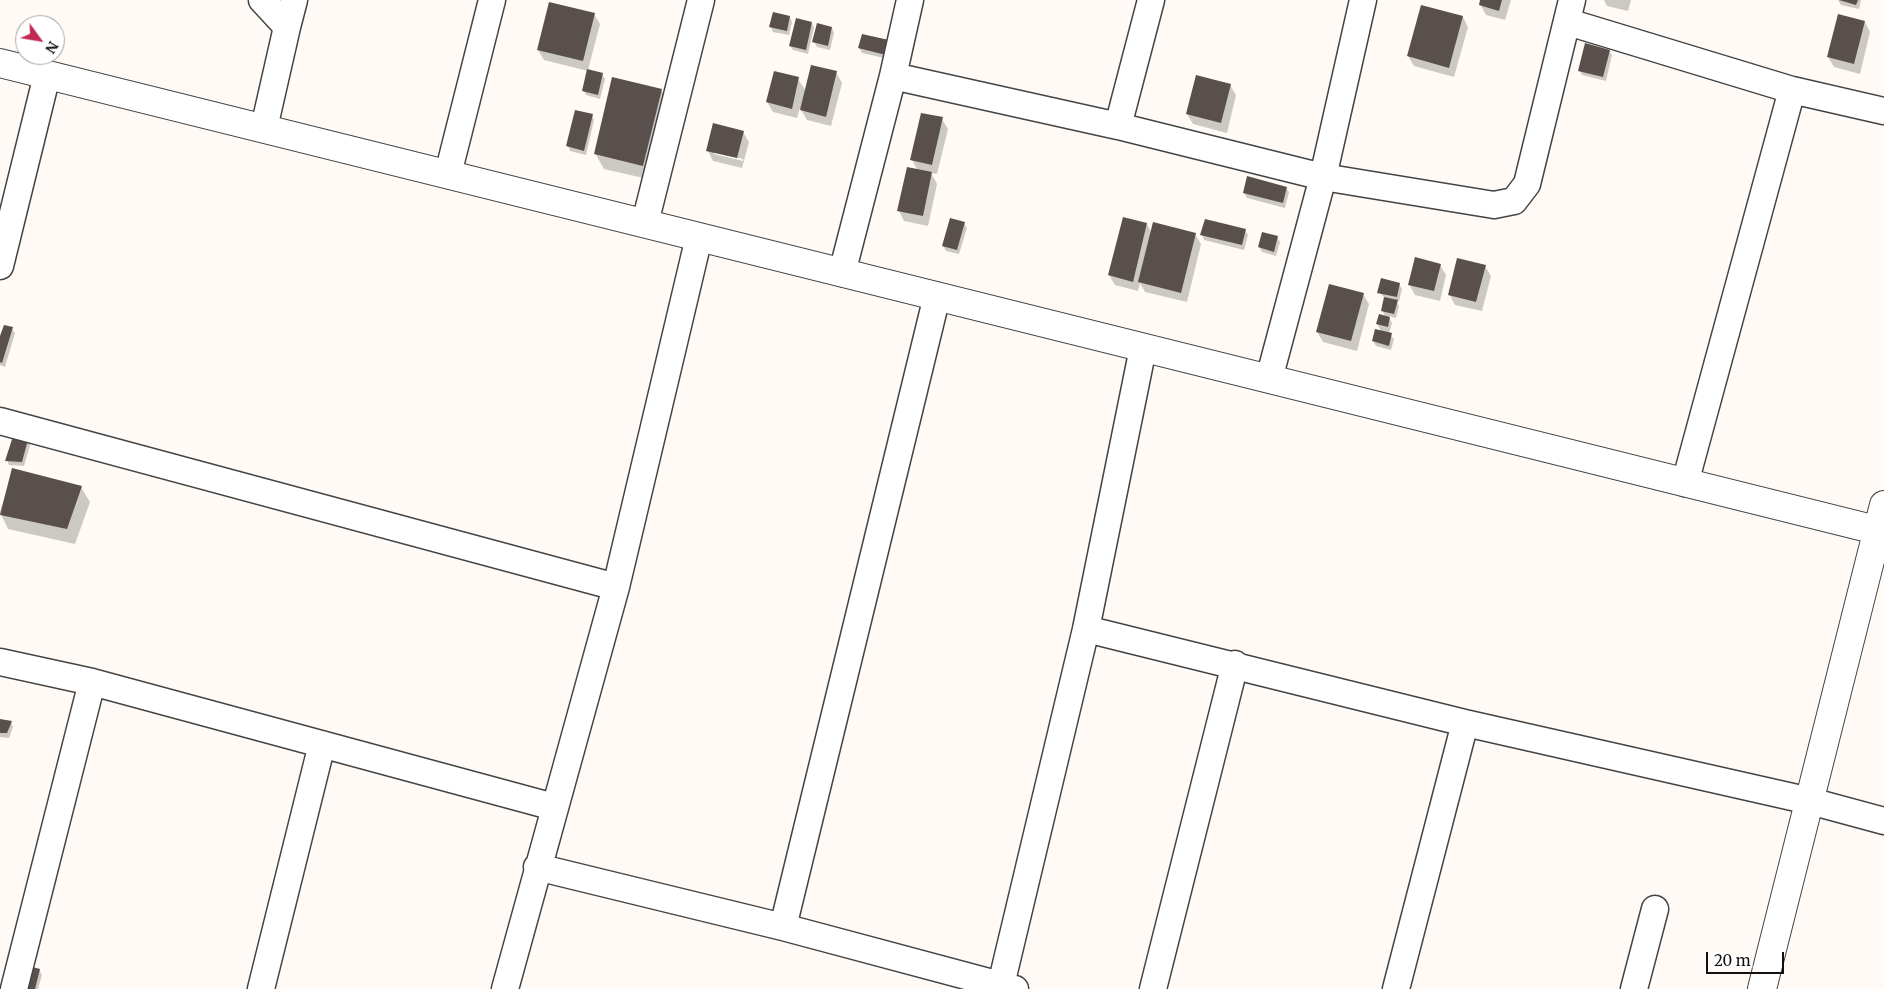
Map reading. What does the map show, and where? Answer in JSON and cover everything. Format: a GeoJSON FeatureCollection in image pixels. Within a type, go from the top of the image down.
{"type":"FeatureCollection","features":[{"type":"Feature","properties":{"kind":"street"},"geometry":{"type":"LineString","coordinates":[[262,0],[287,27]]}},
{"type":"Feature","properties":{"kind":"street"},"geometry":{"type":"LineString","coordinates":[[264,128],[294,0]]}},
{"type":"Feature","properties":{"kind":"street"},"geometry":{"type":"LineString","coordinates":[[448,174],[492,0]]}},
{"type":"Feature","properties":{"kind":"street"},"geometry":{"type":"LineString","coordinates":[[645,223],[701,0]]}},
{"type":"Feature","properties":{"kind":"street"},"geometry":{"type":"LineString","coordinates":[[1118,126],[1151,0]]}},
{"type":"Feature","properties":{"kind":"street"},"geometry":{"type":"LineString","coordinates":[[1269,379],[1323,177],[1363,0]]}},
{"type":"Feature","properties":{"kind":"street"},"geometry":{"type":"LineString","coordinates":[[842,273],[893,76],[903,1]]}},
{"type":"Feature","properties":{"kind":"street"},"geometry":{"type":"LineString","coordinates":[[893,76],[1118,126],[1323,177],[1494,204],[1514,201],[1527,184],[1570,11],[1792,90],[1884,111]]}},
{"type":"Feature","properties":{"kind":"street"},"geometry":{"type":"LineString","coordinates":[[0,63],[1685,483],[1882,523],[1762,989]]}},
{"type":"Feature","properties":{"kind":"street"},"geometry":{"type":"LineString","coordinates":[[0,266],[47,75]]}},
{"type":"Feature","properties":{"kind":"street"},"geometry":{"type":"LineString","coordinates":[[1685,483],[1792,90]]}},
{"type":"Feature","properties":{"kind":"street"},"geometry":{"type":"LineString","coordinates":[[505,989],[537,867],[616,586],[698,237]]}},
{"type":"Feature","properties":{"kind":"street"},"geometry":{"type":"LineString","coordinates":[[783,927],[937,296]]}},
{"type":"Feature","properties":{"kind":"street"},"geometry":{"type":"LineString","coordinates":[[537,867],[783,927],[1008,987],[1086,629],[1143,348]]}},
{"type":"Feature","properties":{"kind":"street"},"geometry":{"type":"LineString","coordinates":[[0,421],[616,586]]}},
{"type":"Feature","properties":{"kind":"street"},"geometry":{"type":"LineString","coordinates":[[1086,629],[1235,664],[1466,723],[1810,801],[1884,821]]}},
{"type":"Feature","properties":{"kind":"street"},"geometry":{"type":"LineString","coordinates":[[0,662],[92,682],[554,807]]}},
{"type":"Feature","properties":{"kind":"street"},"geometry":{"type":"LineString","coordinates":[[1153,989],[1235,664]]}},
{"type":"Feature","properties":{"kind":"street"},"geometry":{"type":"LineString","coordinates":[[11,974],[92,682]]}},
{"type":"Feature","properties":{"kind":"street"},"geometry":{"type":"LineString","coordinates":[[1396,989],[1466,723]]}},
{"type":"Feature","properties":{"kind":"street"},"geometry":{"type":"LineString","coordinates":[[261,989],[322,744]]}},
{"type":"Feature","properties":{"kind":"street"},"geometry":{"type":"LineString","coordinates":[[1634,989],[1655,909]]}},
{"type":"Feature","properties":{"kind":"building"},"geometry":{"type":"Polygon","coordinates":[[[1480,0],[1502,0],[1499,11],[1479,5],[1480,0]]]}},
{"type":"Feature","properties":{"kind":"building"},"geometry":{"type":"Polygon","coordinates":[[[1839,0],[1858,0],[1856,5],[1839,0]]]}},
{"type":"Feature","properties":{"kind":"building"},"geometry":{"type":"Polygon","coordinates":[[[549,2],[595,13],[583,61],[537,50],[549,2]]]}},
{"type":"Feature","properties":{"kind":"building"},"geometry":{"type":"Polygon","coordinates":[[[1421,5],[1463,16],[1449,68],[1407,56],[1421,5]]]}},
{"type":"Feature","properties":{"kind":"building"},"geometry":{"type":"Polygon","coordinates":[[[773,12],[790,16],[787,31],[769,27],[773,12]]]}},
{"type":"Feature","properties":{"kind":"building"},"geometry":{"type":"Polygon","coordinates":[[[1838,14],[1865,21],[1854,64],[1827,57],[1838,14]]]}},
{"type":"Feature","properties":{"kind":"building"},"geometry":{"type":"Polygon","coordinates":[[[796,18],[812,22],[806,50],[789,46],[796,18]]]}},
{"type":"Feature","properties":{"kind":"building"},"geometry":{"type":"Polygon","coordinates":[[[817,23],[832,27],[828,46],[812,42],[817,23]]]}},
{"type":"Feature","properties":{"kind":"building"},"geometry":{"type":"Polygon","coordinates":[[[862,34],[889,40],[886,55],[858,48],[862,34]]]}},
{"type":"Feature","properties":{"kind":"building"},"geometry":{"type":"Polygon","coordinates":[[[1585,43],[1610,50],[1603,77],[1578,71],[1585,43]]]}},
{"type":"Feature","properties":{"kind":"building"},"geometry":{"type":"Polygon","coordinates":[[[811,65],[837,71],[826,117],[800,110],[811,65]]]}},
{"type":"Feature","properties":{"kind":"building"},"geometry":{"type":"Polygon","coordinates":[[[587,69],[603,73],[598,95],[582,91],[587,69]]]}},
{"type":"Feature","properties":{"kind":"building"},"geometry":{"type":"Polygon","coordinates":[[[774,71],[799,77],[792,109],[766,102],[774,71]]]}},
{"type":"Feature","properties":{"kind":"building"},"geometry":{"type":"Polygon","coordinates":[[[1196,75],[1231,84],[1221,123],[1186,114],[1196,75]]]}},
{"type":"Feature","properties":{"kind":"building"},"geometry":{"type":"Polygon","coordinates":[[[612,77],[662,89],[643,166],[594,154],[612,77]]]}},
{"type":"Feature","properties":{"kind":"building"},"geometry":{"type":"Polygon","coordinates":[[[575,110],[593,114],[584,151],[566,146],[575,110]]]}},
{"type":"Feature","properties":{"kind":"building"},"geometry":{"type":"Polygon","coordinates":[[[921,113],[943,117],[932,165],[910,160],[921,113]]]}},
{"type":"Feature","properties":{"kind":"building"},"geometry":{"type":"Polygon","coordinates":[[[713,123],[744,131],[737,158],[706,151],[713,123]]]}},
{"type":"Feature","properties":{"kind":"building"},"geometry":{"type":"Polygon","coordinates":[[[907,167],[932,172],[923,216],[897,211],[907,167]]]}},
{"type":"Feature","properties":{"kind":"building"},"geometry":{"type":"Polygon","coordinates":[[[1247,176],[1287,187],[1283,203],[1243,193],[1247,176]]]}},
{"type":"Feature","properties":{"kind":"building"},"geometry":{"type":"Polygon","coordinates":[[[1123,217],[1147,223],[1133,282],[1108,275],[1123,217]]]}},
{"type":"Feature","properties":{"kind":"building"},"geometry":{"type":"Polygon","coordinates":[[[950,218],[965,222],[957,250],[942,246],[950,218]]]}},
{"type":"Feature","properties":{"kind":"building"},"geometry":{"type":"Polygon","coordinates":[[[1205,219],[1246,229],[1242,245],[1200,235],[1205,219]]]}},
{"type":"Feature","properties":{"kind":"building"},"geometry":{"type":"Polygon","coordinates":[[[1153,222],[1196,233],[1181,293],[1138,282],[1153,222]]]}},
{"type":"Feature","properties":{"kind":"building"},"geometry":{"type":"Polygon","coordinates":[[[1262,232],[1278,236],[1274,252],[1258,247],[1262,232]]]}},
{"type":"Feature","properties":{"kind":"building"},"geometry":{"type":"Polygon","coordinates":[[[1415,257],[1441,264],[1434,291],[1408,285],[1415,257]]]}},
{"type":"Feature","properties":{"kind":"building"},"geometry":{"type":"Polygon","coordinates":[[[1457,258],[1486,265],[1476,302],[1448,295],[1457,258]]]}},
{"type":"Feature","properties":{"kind":"building"},"geometry":{"type":"Polygon","coordinates":[[[1381,278],[1400,283],[1397,297],[1377,293],[1381,278]]]}},
{"type":"Feature","properties":{"kind":"building"},"geometry":{"type":"Polygon","coordinates":[[[1329,284],[1364,293],[1351,341],[1316,332],[1329,284]]]}},
{"type":"Feature","properties":{"kind":"building"},"geometry":{"type":"Polygon","coordinates":[[[1384,297],[1398,300],[1394,314],[1381,311],[1384,297]]]}},
{"type":"Feature","properties":{"kind":"building"},"geometry":{"type":"Polygon","coordinates":[[[1379,314],[1390,317],[1388,327],[1376,324],[1379,314]]]}},
{"type":"Feature","properties":{"kind":"building"},"geometry":{"type":"Polygon","coordinates":[[[4,325],[13,327],[2,363],[0,362],[0,336],[4,325]]]}},
{"type":"Feature","properties":{"kind":"building"},"geometry":{"type":"Polygon","coordinates":[[[1375,329],[1392,333],[1389,346],[1372,341],[1375,329]]]}},
{"type":"Feature","properties":{"kind":"building"},"geometry":{"type":"Polygon","coordinates":[[[15,430],[30,432],[22,462],[5,461],[15,430]]]}},
{"type":"Feature","properties":{"kind":"building"},"geometry":{"type":"Polygon","coordinates":[[[12,468],[82,486],[67,529],[0,515],[12,468]]]}},
{"type":"Feature","properties":{"kind":"building"},"geometry":{"type":"Polygon","coordinates":[[[0,719],[12,721],[7,733],[0,733],[0,719]]]}},
{"type":"Feature","properties":{"kind":"building"},"geometry":{"type":"Polygon","coordinates":[[[25,965],[40,969],[35,989],[19,989],[25,965]]]}}]}
